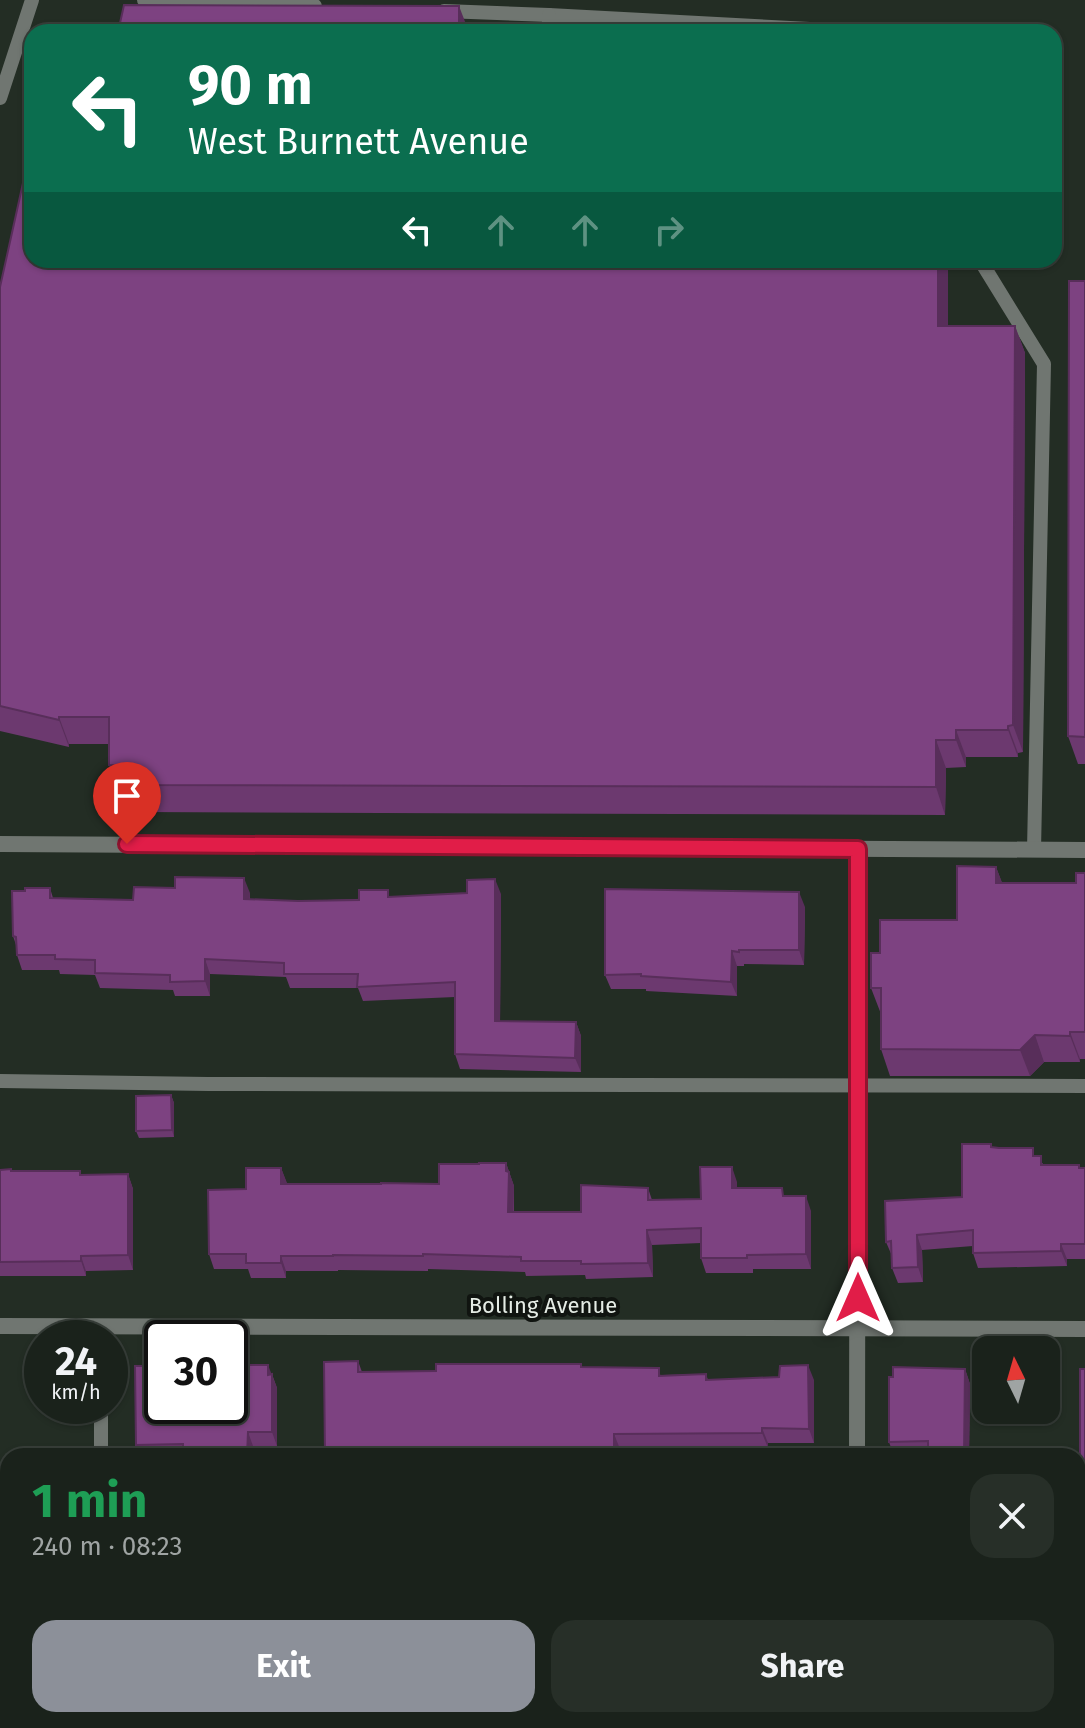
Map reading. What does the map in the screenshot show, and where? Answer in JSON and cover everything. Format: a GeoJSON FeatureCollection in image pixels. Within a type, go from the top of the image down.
{"type":"FeatureCollection","features":[{"type":"Feature","properties":{"kind":"street"},"geometry":{"type":"LineString","coordinates":[[0,844],[1085,850]]}},
{"type":"Feature","properties":{"kind":"street"},"geometry":{"type":"LineString","coordinates":[[857,1448],[858,849]]}},
{"type":"Feature","properties":{"kind":"street","name":"Bolling Avenue"},"geometry":{"type":"LineString","coordinates":[[0,1326],[24,1327]]}},
{"type":"Feature","properties":{"kind":"street","name":"Bolling Avenue"},"geometry":{"type":"LineString","coordinates":[[128,1332],[1085,1329]]}},
{"type":"Feature","properties":{"kind":"lane"},"geometry":{"type":"LineString","coordinates":[[24,24],[32,0]]}},
{"type":"Feature","properties":{"kind":"lane"},"geometry":{"type":"LineString","coordinates":[[144,0],[329,7]]}},
{"type":"Feature","properties":{"kind":"lane"},"geometry":{"type":"LineString","coordinates":[[437,11],[717,24]]}},
{"type":"Feature","properties":{"kind":"lane"},"geometry":{"type":"LineString","coordinates":[[549,15],[549,24]]}},
{"type":"Feature","properties":{"kind":"lane"},"geometry":{"type":"LineString","coordinates":[[0,98],[24,24]]}},
{"type":"Feature","properties":{"kind":"lane"},"geometry":{"type":"LineString","coordinates":[[985,268],[1044,364],[1034,850]]}},
{"type":"Feature","properties":{"kind":"lane"},"geometry":{"type":"LineString","coordinates":[[0,1081],[1085,1086]]}},
{"type":"Feature","properties":{"kind":"lane"},"geometry":{"type":"LineString","coordinates":[[101,1424],[101,1448]]}},
{"type":"Feature","properties":{"kind":"lane"},"geometry":{"type":"LineString","coordinates":[[0,1713],[0,1719]]}},
{"type":"Feature","properties":{"kind":"building"},"geometry":{"type":"Polygon","coordinates":[[[124,5],[459,6],[459,24],[120,24],[124,5]]]}},
{"type":"Feature","properties":{"kind":"building"},"geometry":{"type":"Polygon","coordinates":[[[23,183],[24,268],[938,268],[938,326],[1015,326],[1013,725],[1008,726],[1008,730],[956,730],[956,740],[936,740],[936,787],[126,785],[125,766],[109,765],[109,717],[59,717],[59,720],[0,706],[0,287],[23,183]]]}},
{"type":"Feature","properties":{"kind":"building"},"geometry":{"type":"Polygon","coordinates":[[[1069,281],[1085,281],[1085,737],[1068,736],[1069,281]]]}},
{"type":"Feature","properties":{"kind":"building"},"geometry":{"type":"Polygon","coordinates":[[[957,866],[996,867],[996,883],[1076,883],[1076,873],[1085,873],[1085,1032],[1070,1032],[1070,1036],[1035,1035],[1020,1050],[881,1049],[881,988],[871,988],[871,953],[880,953],[880,920],[957,920],[957,866]]]}},
{"type":"Feature","properties":{"kind":"building"},"geometry":{"type":"Polygon","coordinates":[[[175,877],[244,878],[244,899],[298,901],[359,900],[359,890],[388,890],[388,897],[467,893],[467,880],[495,879],[495,1021],[576,1022],[575,1058],[455,1054],[455,982],[357,987],[358,974],[284,974],[284,963],[205,959],[205,981],[170,982],[170,975],[95,973],[95,960],[55,959],[55,955],[17,955],[16,937],[13,936],[12,891],[50,888],[50,898],[133,900],[134,887],[175,888],[175,877]]]}},
{"type":"Feature","properties":{"kind":"building"},"geometry":{"type":"Polygon","coordinates":[[[605,889],[799,892],[799,950],[732,951],[731,982],[641,974],[605,975],[605,889]]]}},
{"type":"Feature","properties":{"kind":"building"},"geometry":{"type":"Polygon","coordinates":[[[171,1095],[172,1130],[136,1131],[136,1096],[171,1095]]]}},
{"type":"Feature","properties":{"kind":"building"},"geometry":{"type":"Polygon","coordinates":[[[962,1144],[1033,1148],[1033,1156],[1041,1156],[1041,1165],[1079,1165],[1079,1168],[1085,1168],[1085,1244],[1061,1244],[1061,1251],[973,1253],[973,1230],[917,1235],[918,1267],[892,1268],[891,1241],[886,1242],[885,1201],[962,1197],[962,1144]]]}},
{"type":"Feature","properties":{"kind":"building"},"geometry":{"type":"Polygon","coordinates":[[[506,1163],[506,1171],[509,1172],[508,1212],[581,1212],[581,1185],[648,1188],[648,1200],[701,1199],[700,1167],[732,1167],[732,1188],[782,1188],[783,1196],[806,1196],[806,1254],[701,1258],[701,1228],[647,1230],[648,1263],[581,1264],[581,1261],[521,1261],[521,1257],[423,1254],[281,1256],[281,1263],[246,1263],[246,1254],[209,1254],[208,1190],[246,1189],[246,1168],[281,1168],[281,1184],[439,1184],[439,1164],[506,1163]]]}},
{"type":"Feature","properties":{"kind":"building"},"geometry":{"type":"Polygon","coordinates":[[[0,1170],[80,1171],[80,1175],[128,1174],[128,1255],[81,1256],[81,1261],[0,1262],[0,1170]]]}},
{"type":"Feature","properties":{"kind":"building"},"geometry":{"type":"Polygon","coordinates":[[[358,1361],[358,1372],[436,1371],[436,1364],[581,1364],[581,1367],[659,1368],[659,1376],[706,1374],[706,1380],[779,1377],[780,1366],[808,1365],[809,1429],[762,1428],[762,1433],[614,1434],[614,1448],[325,1448],[324,1362],[358,1361]]]}},
{"type":"Feature","properties":{"kind":"building"},"geometry":{"type":"Polygon","coordinates":[[[248,1365],[268,1365],[268,1375],[272,1374],[272,1432],[248,1432],[247,1448],[136,1445],[135,1366],[144,1366],[144,1424],[248,1424],[248,1365]]]}},
{"type":"Feature","properties":{"kind":"building"},"geometry":{"type":"Polygon","coordinates":[[[893,1367],[965,1369],[964,1448],[928,1448],[928,1441],[889,1442],[889,1377],[893,1377],[893,1367]]]}},
{"type":"Feature","properties":{"kind":"building"},"geometry":{"type":"Polygon","coordinates":[[[1080,1369],[1085,1369],[1085,1448],[1080,1448],[1080,1369]]]}},
{"type":"Feature","properties":{"kind":"route"},"geometry":{"type":"LineString","coordinates":[[127,844],[858,849],[858,1298]]}}]}
